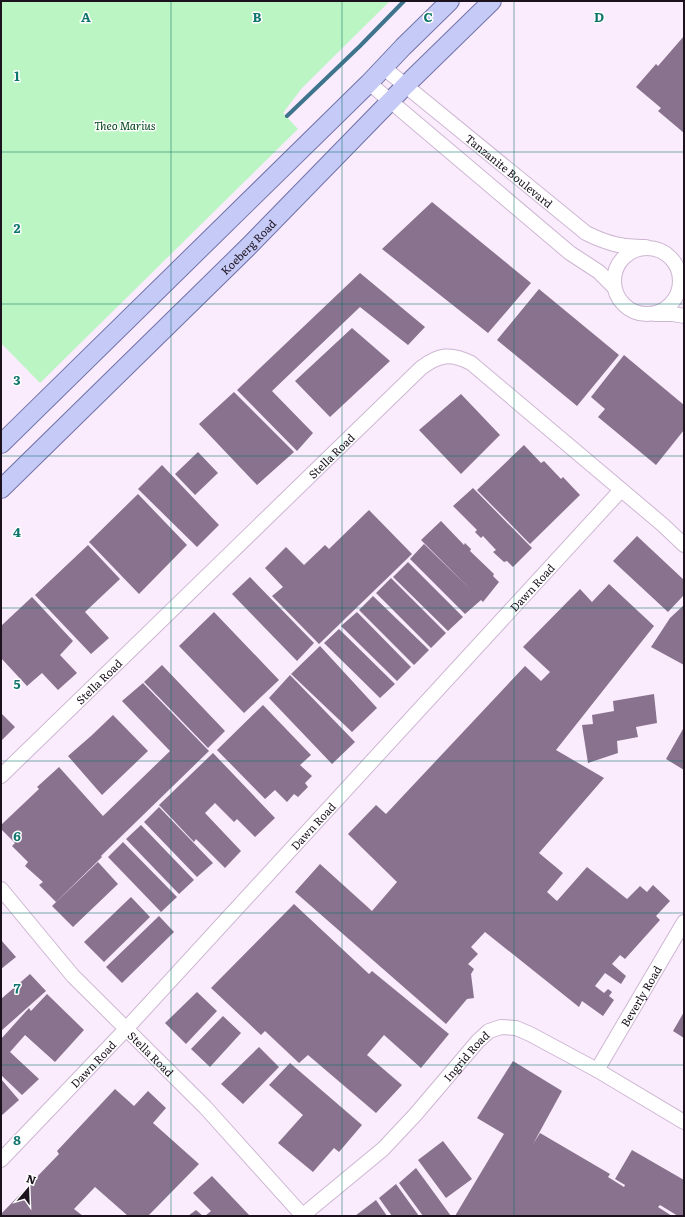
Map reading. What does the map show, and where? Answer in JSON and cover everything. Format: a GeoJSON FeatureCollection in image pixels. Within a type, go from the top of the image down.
{"type":"FeatureCollection","features":[{"type":"Feature","properties":{"kind":"main road"},"geometry":{"type":"LineString","coordinates":[[1,444],[370,83],[407,43],[450,1]]}},
{"type":"Feature","properties":{"kind":"main road","name":"Koeberg Road"},"geometry":{"type":"LineString","coordinates":[[1,489],[248,247],[390,101],[492,1]]}},
{"type":"Feature","properties":{"kind":"street","name":"Tanzanite Boulevard"},"geometry":{"type":"LineString","coordinates":[[384,68],[586,233],[611,244],[646,247]]}},
{"type":"Feature","properties":{"kind":"street"},"geometry":{"type":"LineString","coordinates":[[370,83],[570,254],[599,272],[614,287]]}},
{"type":"Feature","properties":{"kind":"street"},"geometry":{"type":"LineString","coordinates":[[652,314],[665,309],[674,302],[682,281],[678,267],[672,258],[663,251],[646,247],[634,250],[624,256],[617,266],[614,275],[614,287],[616,294],[620,301],[638,313],[652,314],[673,314],[684,316]]}},
{"type":"Feature","properties":{"kind":"street","name":"Stella Road"},"geometry":{"type":"LineString","coordinates":[[1,776],[421,368],[435,359],[455,356],[472,363],[663,525],[684,545]]}},
{"type":"Feature","properties":{"kind":"street","name":"Dawn Road"},"geometry":{"type":"LineString","coordinates":[[1,1160],[126,1029],[622,490]]}},
{"type":"Feature","properties":{"kind":"street","name":"Stella Road"},"geometry":{"type":"LineString","coordinates":[[1,889],[74,976],[205,1107],[302,1216]]}},
{"type":"Feature","properties":{"kind":"street","name":"Beverly Road"},"geometry":{"type":"LineString","coordinates":[[597,1070],[684,922]]}},
{"type":"Feature","properties":{"kind":"street","name":"Ingrid Road"},"geometry":{"type":"LineString","coordinates":[[302,1216],[383,1149],[415,1115],[478,1041],[489,1031],[501,1027],[516,1028],[530,1034],[597,1070],[684,1122]]}},
{"type":"Feature","properties":{"kind":"green space","name":"Theo Marius"},"geometry":{"type":"Polygon","coordinates":[[[1,1],[390,1],[302,88],[283,113],[298,129],[40,383],[1,343],[1,1]]]}},
{"type":"Feature","properties":{"kind":"building"},"geometry":{"type":"Polygon","coordinates":[[[684,36],[684,133],[658,111],[661,108],[636,87],[656,64],[658,66],[684,36]]]}},
{"type":"Feature","properties":{"kind":"building"},"geometry":{"type":"Polygon","coordinates":[[[432,202],[531,283],[488,333],[382,249],[432,202]]]}},
{"type":"Feature","properties":{"kind":"building"},"geometry":{"type":"Polygon","coordinates":[[[360,273],[425,327],[408,345],[360,307],[272,391],[313,433],[297,451],[237,390],[360,273]]]}},
{"type":"Feature","properties":{"kind":"building"},"geometry":{"type":"Polygon","coordinates":[[[539,289],[619,355],[577,406],[497,340],[539,289]]]}},
{"type":"Feature","properties":{"kind":"building"},"geometry":{"type":"Polygon","coordinates":[[[352,328],[390,361],[330,417],[295,381],[352,328]]]}},
{"type":"Feature","properties":{"kind":"building"},"geometry":{"type":"Polygon","coordinates":[[[624,355],[684,405],[684,430],[656,465],[598,417],[605,409],[591,397],[624,355]]]}},
{"type":"Feature","properties":{"kind":"building"},"geometry":{"type":"Polygon","coordinates":[[[234,392],[294,452],[257,485],[199,424],[234,392]]]}},
{"type":"Feature","properties":{"kind":"building"},"geometry":{"type":"Polygon","coordinates":[[[461,394],[500,435],[461,474],[419,430],[461,394]]]}},
{"type":"Feature","properties":{"kind":"building"},"geometry":{"type":"Polygon","coordinates":[[[524,445],[541,463],[544,461],[561,479],[563,477],[580,495],[530,544],[477,490],[524,445]]]}},
{"type":"Feature","properties":{"kind":"building"},"geometry":{"type":"Polygon","coordinates":[[[198,452],[218,473],[195,495],[175,474],[198,452]]]}},
{"type":"Feature","properties":{"kind":"building"},"geometry":{"type":"Polygon","coordinates":[[[162,465],[219,525],[197,547],[138,489],[162,465]]]}},
{"type":"Feature","properties":{"kind":"building"},"geometry":{"type":"Polygon","coordinates":[[[473,488],[532,548],[513,567],[507,561],[504,562],[493,552],[496,550],[483,536],[481,538],[475,532],[477,530],[453,506],[473,488]]]}},
{"type":"Feature","properties":{"kind":"building"},"geometry":{"type":"Polygon","coordinates":[[[138,494],[187,545],[139,594],[89,542],[138,494]]]}},
{"type":"Feature","properties":{"kind":"building"},"geometry":{"type":"Polygon","coordinates":[[[369,510],[412,554],[319,644],[272,596],[283,587],[265,568],[286,547],[304,565],[325,545],[329,549],[369,510]]]}},
{"type":"Feature","properties":{"kind":"building"},"geometry":{"type":"Polygon","coordinates":[[[441,521],[464,545],[465,543],[471,549],[470,551],[494,574],[493,576],[499,582],[483,602],[481,600],[465,614],[410,559],[424,544],[470,589],[421,540],[441,521]]]}},
{"type":"Feature","properties":{"kind":"building"},"geometry":{"type":"Polygon","coordinates":[[[637,536],[684,580],[684,595],[668,612],[613,561],[637,536]]]}},
{"type":"Feature","properties":{"kind":"building"},"geometry":{"type":"Polygon","coordinates":[[[88,545],[120,579],[85,612],[109,638],[91,654],[35,595],[88,545]]]}},
{"type":"Feature","properties":{"kind":"building"},"geometry":{"type":"Polygon","coordinates":[[[408,562],[463,617],[448,631],[393,577],[408,562]]]}},
{"type":"Feature","properties":{"kind":"building"},"geometry":{"type":"Polygon","coordinates":[[[250,577],[314,643],[297,661],[232,594],[250,577]]]}},
{"type":"Feature","properties":{"kind":"building"},"geometry":{"type":"Polygon","coordinates":[[[391,578],[446,633],[431,648],[376,593],[391,578]]]}},
{"type":"Feature","properties":{"kind":"building"},"geometry":{"type":"Polygon","coordinates":[[[609,584],[654,626],[556,750],[604,778],[539,853],[563,873],[547,892],[557,901],[587,867],[627,899],[640,886],[647,892],[653,885],[670,901],[656,916],[660,920],[625,959],[620,955],[612,964],[626,976],[621,984],[605,973],[595,986],[604,993],[608,989],[612,992],[609,996],[614,1000],[603,1016],[582,1001],[579,1007],[485,932],[471,947],[478,954],[468,964],[474,969],[471,974],[474,998],[467,999],[446,1024],[295,892],[320,864],[372,911],[397,882],[348,834],[376,805],[386,814],[525,666],[541,681],[550,672],[523,647],[580,589],[592,602],[609,584]]]}},
{"type":"Feature","properties":{"kind":"building"},"geometry":{"type":"Polygon","coordinates":[[[373,596],[429,650],[414,665],[359,610],[373,596]]]}},
{"type":"Feature","properties":{"kind":"building"},"geometry":{"type":"Polygon","coordinates":[[[32,597],[73,641],[60,655],[77,673],[58,690],[42,673],[27,686],[1,658],[1,626],[32,597]]]}},
{"type":"Feature","properties":{"kind":"building"},"geometry":{"type":"Polygon","coordinates":[[[684,605],[684,665],[651,647],[670,618],[684,605]]]}},
{"type":"Feature","properties":{"kind":"building"},"geometry":{"type":"Polygon","coordinates":[[[214,612],[279,680],[244,713],[179,646],[214,612]]]}},
{"type":"Feature","properties":{"kind":"building"},"geometry":{"type":"Polygon","coordinates":[[[357,612],[411,667],[397,681],[341,626],[357,612]]]}},
{"type":"Feature","properties":{"kind":"building"},"geometry":{"type":"Polygon","coordinates":[[[339,629],[395,684],[380,698],[324,643],[339,629]]]}},
{"type":"Feature","properties":{"kind":"building"},"geometry":{"type":"Polygon","coordinates":[[[320,646],[377,708],[352,732],[291,674],[320,646]]]}},
{"type":"Feature","properties":{"kind":"building"},"geometry":{"type":"Polygon","coordinates":[[[162,665],[225,731],[208,748],[144,682],[162,665]]]}},
{"type":"Feature","properties":{"kind":"building"},"geometry":{"type":"Polygon","coordinates":[[[290,675],[355,742],[332,764],[269,698],[290,675]]]}},
{"type":"Feature","properties":{"kind":"building"},"geometry":{"type":"Polygon","coordinates":[[[143,683],[209,751],[56,902],[39,885],[43,882],[25,866],[28,862],[12,846],[15,843],[1,829],[1,825],[39,789],[37,787],[59,767],[103,816],[170,751],[122,701],[143,683]]]}},
{"type":"Feature","properties":{"kind":"building"},"geometry":{"type":"Polygon","coordinates":[[[654,694],[657,723],[636,727],[638,737],[617,741],[618,753],[588,763],[582,725],[593,724],[592,715],[614,711],[613,701],[654,694]]]}},
{"type":"Feature","properties":{"kind":"building"},"geometry":{"type":"Polygon","coordinates":[[[263,705],[311,755],[300,765],[312,776],[305,783],[308,787],[298,797],[294,794],[287,802],[275,790],[265,799],[217,750],[263,705]]]}},
{"type":"Feature","properties":{"kind":"building"},"geometry":{"type":"Polygon","coordinates":[[[1,713],[15,727],[1,741],[1,713]]]}},
{"type":"Feature","properties":{"kind":"building"},"geometry":{"type":"Polygon","coordinates":[[[113,715],[148,751],[102,795],[68,756],[113,715]]]}},
{"type":"Feature","properties":{"kind":"building"},"geometry":{"type":"Polygon","coordinates":[[[684,729],[684,770],[666,759],[684,729]]]}},
{"type":"Feature","properties":{"kind":"building"},"geometry":{"type":"Polygon","coordinates":[[[213,753],[275,818],[255,837],[237,819],[234,822],[215,803],[205,813],[241,851],[225,868],[196,839],[194,842],[159,805],[213,753]]]}},
{"type":"Feature","properties":{"kind":"building"},"geometry":{"type":"Polygon","coordinates":[[[159,807],[213,863],[197,877],[144,822],[159,807]]]}},
{"type":"Feature","properties":{"kind":"building"},"geometry":{"type":"Polygon","coordinates":[[[141,825],[194,880],[179,894],[126,839],[141,825]]]}},
{"type":"Feature","properties":{"kind":"building"},"geometry":{"type":"Polygon","coordinates":[[[123,842],[177,897],[161,912],[108,857],[123,842]]]}},
{"type":"Feature","properties":{"kind":"building"},"geometry":{"type":"Polygon","coordinates":[[[98,862],[118,884],[73,927],[52,906],[98,862]]]}},
{"type":"Feature","properties":{"kind":"building"},"geometry":{"type":"Polygon","coordinates":[[[131,897],[150,917],[104,962],[84,942],[131,897]]]}},
{"type":"Feature","properties":{"kind":"building"},"geometry":{"type":"Polygon","coordinates":[[[294,904],[369,974],[372,971],[449,1034],[421,1068],[384,1035],[367,1055],[402,1085],[376,1113],[308,1055],[299,1063],[265,1031],[261,1035],[211,988],[294,904]]]}},
{"type":"Feature","properties":{"kind":"building"},"geometry":{"type":"Polygon","coordinates":[[[159,916],[174,932],[122,983],[106,967],[159,916]]]}},
{"type":"Feature","properties":{"kind":"building"},"geometry":{"type":"Polygon","coordinates":[[[1,940],[16,957],[1,969],[1,940]]]}},
{"type":"Feature","properties":{"kind":"building"},"geometry":{"type":"Polygon","coordinates":[[[30,974],[46,991],[1,1031],[1,999],[30,974]]]}},
{"type":"Feature","properties":{"kind":"building"},"geometry":{"type":"Polygon","coordinates":[[[197,992],[217,1011],[186,1044],[165,1023],[197,992]]]}},
{"type":"Feature","properties":{"kind":"building"},"geometry":{"type":"Polygon","coordinates":[[[47,994],[84,1030],[55,1062],[25,1035],[10,1052],[39,1079],[22,1095],[1,1075],[1,1039],[29,1008],[31,1011],[47,994]]]}},
{"type":"Feature","properties":{"kind":"building"},"geometry":{"type":"Polygon","coordinates":[[[684,1012],[684,1038],[673,1031],[684,1012]]]}},
{"type":"Feature","properties":{"kind":"building"},"geometry":{"type":"Polygon","coordinates":[[[223,1016],[241,1033],[210,1067],[191,1049],[223,1016]]]}},
{"type":"Feature","properties":{"kind":"building"},"geometry":{"type":"Polygon","coordinates":[[[259,1047],[279,1067],[243,1104],[221,1084],[259,1047]]]}},
{"type":"Feature","properties":{"kind":"building"},"geometry":{"type":"Polygon","coordinates":[[[513,1061],[562,1091],[533,1144],[540,1133],[610,1174],[608,1177],[624,1187],[625,1185],[615,1179],[632,1150],[684,1180],[684,1216],[678,1216],[660,1205],[658,1207],[672,1216],[455,1216],[504,1134],[477,1118],[513,1061]]]}},
{"type":"Feature","properties":{"kind":"building"},"geometry":{"type":"Polygon","coordinates":[[[290,1063],[362,1125],[339,1152],[334,1148],[313,1172],[278,1143],[303,1115],[269,1085],[290,1063]]]}},
{"type":"Feature","properties":{"kind":"building"},"geometry":{"type":"Polygon","coordinates":[[[1,1079],[19,1100],[1,1116],[1,1079]]]}},
{"type":"Feature","properties":{"kind":"building"},"geometry":{"type":"Polygon","coordinates":[[[115,1089],[134,1106],[148,1091],[166,1108],[153,1123],[199,1164],[148,1216],[128,1216],[95,1187],[74,1209],[83,1216],[1,1216],[1,1214],[59,1154],[57,1151],[115,1089]]]}},
{"type":"Feature","properties":{"kind":"building"},"geometry":{"type":"Polygon","coordinates":[[[443,1141],[472,1179],[446,1198],[418,1160],[443,1141]]]}},
{"type":"Feature","properties":{"kind":"building"},"geometry":{"type":"Polygon","coordinates":[[[416,1168],[451,1216],[423,1216],[399,1183],[416,1168]]]}},
{"type":"Feature","properties":{"kind":"building"},"geometry":{"type":"Polygon","coordinates":[[[212,1176],[250,1216],[205,1216],[211,1211],[193,1193],[212,1176]]]}},
{"type":"Feature","properties":{"kind":"building"},"geometry":{"type":"Polygon","coordinates":[[[396,1184],[419,1216],[392,1216],[379,1198],[396,1184]]]}},
{"type":"Feature","properties":{"kind":"building"},"geometry":{"type":"Polygon","coordinates":[[[376,1200],[387,1216],[355,1216],[376,1200]]]}},
{"type":"Feature","properties":{"kind":"building"},"geometry":{"type":"Polygon","coordinates":[[[196,1210],[203,1216],[188,1216],[196,1210]]]}},
{"type":"Feature","properties":{"kind":"waterway"},"geometry":{"type":"LineString","coordinates":[[287,116],[360,46],[404,1]]}}]}
